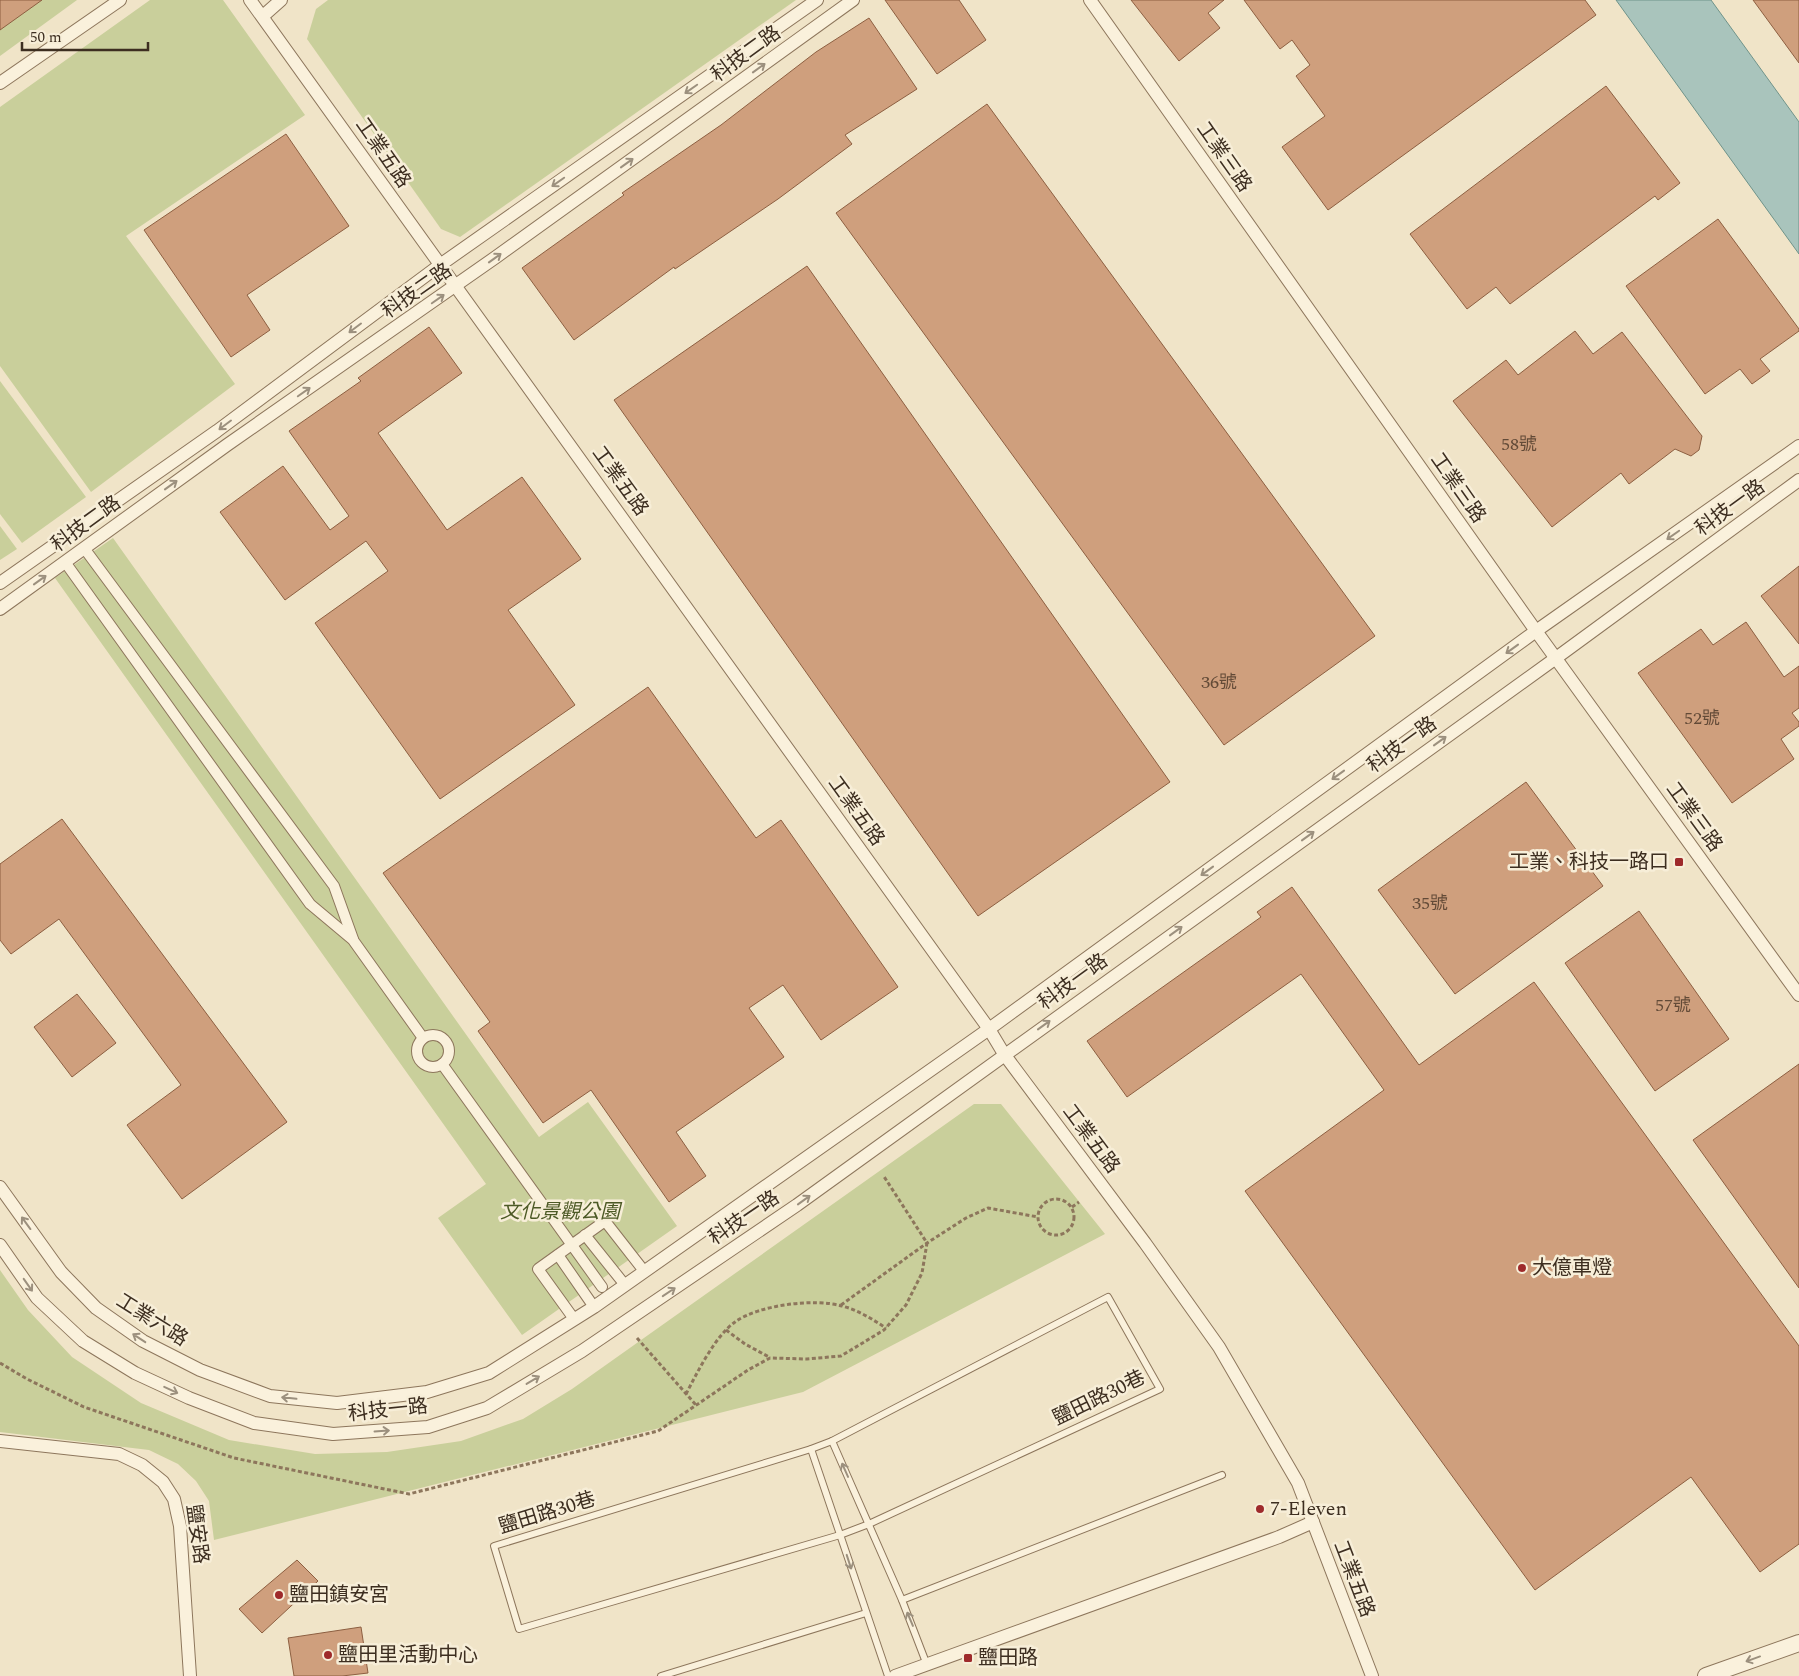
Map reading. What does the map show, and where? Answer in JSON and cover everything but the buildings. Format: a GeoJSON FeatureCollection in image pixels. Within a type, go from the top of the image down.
{"type":"FeatureCollection","features":[{"type":"Feature","properties":{"kind":"street"},"geometry":{"type":"LineString","coordinates":[[0,83],[120,0]]}},
{"type":"Feature","properties":{"kind":"street","name":"工業五路"},"geometry":{"type":"LineString","coordinates":[[250,0],[989,1030],[1004,1054],[1145,1243],[1219,1348],[1298,1483],[1372,1676]]}},
{"type":"Feature","properties":{"kind":"street"},"geometry":{"type":"LineString","coordinates":[[263,16],[281,0]]}},
{"type":"Feature","properties":{"kind":"street","name":"科技二路"},"geometry":{"type":"LineString","coordinates":[[0,583],[217,431],[440,265],[816,0]]}},
{"type":"Feature","properties":{"kind":"street","name":"科技二路"},"geometry":{"type":"LineString","coordinates":[[0,609],[227,445],[456,286],[853,0]]}},
{"type":"Feature","properties":{"kind":"street","name":"工業三路"},"geometry":{"type":"LineString","coordinates":[[1090,0],[1536,632],[1799,995]]}},
{"type":"Feature","properties":{"kind":"street","name":"科技一路"},"geometry":{"type":"LineString","coordinates":[[337,1403],[427,1392],[489,1374],[594,1307],[989,1030],[1536,632],[1799,446]]}},
{"type":"Feature","properties":{"kind":"street","name":"科技一路"},"geometry":{"type":"LineString","coordinates":[[0,1245],[37,1298],[83,1341],[135,1373],[189,1398],[254,1423],[333,1434],[428,1427],[487,1408],[582,1351],[781,1216],[1556,658],[1799,480]]}},
{"type":"Feature","properties":{"kind":"street"},"geometry":{"type":"LineString","coordinates":[[84,548],[334,886],[353,940]]}},
{"type":"Feature","properties":{"kind":"street"},"geometry":{"type":"LineString","coordinates":[[64,562],[310,904],[353,940],[423,1038]]}},
{"type":"Feature","properties":{"kind":"street"},"geometry":{"type":"LineString","coordinates":[[428,1035],[438,1035],[446,1041],[449,1051],[442,1064],[432,1067],[418,1058],[417,1047],[423,1038],[428,1035]]}},
{"type":"Feature","properties":{"kind":"street"},"geometry":{"type":"LineString","coordinates":[[442,1064],[602,1287]]}},
{"type":"Feature","properties":{"kind":"street","name":"工業六路"},"geometry":{"type":"LineString","coordinates":[[0,1187],[61,1272],[96,1308],[143,1340],[200,1370],[270,1396],[337,1403]]}},
{"type":"Feature","properties":{"kind":"street"},"geometry":{"type":"LineString","coordinates":[[574,1319],[538,1269],[605,1221],[644,1271]]}},
{"type":"Feature","properties":{"kind":"street"},"geometry":{"type":"LineString","coordinates":[[585,1235],[625,1285]]}},
{"type":"Feature","properties":{"kind":"street"},"geometry":{"type":"LineString","coordinates":[[558,1255],[594,1307]]}},
{"type":"Feature","properties":{"kind":"street","name":"鹽安路"},"geometry":{"type":"LineString","coordinates":[[0,1441],[119,1454],[142,1465],[163,1482],[174,1499],[180,1526],[190,1676]]}},
{"type":"Feature","properties":{"kind":"street"},"geometry":{"type":"LineString","coordinates":[[902,1675],[927,1664],[1279,1537],[1313,1522]]}},
{"type":"Feature","properties":{"kind":"street"},"geometry":{"type":"LineString","coordinates":[[1706,1676],[1799,1643]]}},
{"type":"Feature","properties":{"kind":"lane","name":"鹽田路30巷"},"geometry":{"type":"LineString","coordinates":[[1108,1297],[1160,1389],[869,1524],[840,1535],[519,1629],[494,1546],[811,1449],[832,1441],[1108,1297]]}},
{"type":"Feature","properties":{"kind":"lane"},"geometry":{"type":"LineString","coordinates":[[832,1441],[902,1600],[927,1664]]}},
{"type":"Feature","properties":{"kind":"lane"},"geometry":{"type":"LineString","coordinates":[[811,1449],[888,1676]]}},
{"type":"Feature","properties":{"kind":"lane"},"geometry":{"type":"LineString","coordinates":[[902,1600],[1222,1475]]}},
{"type":"Feature","properties":{"kind":"lane"},"geometry":{"type":"LineString","coordinates":[[661,1676],[866,1613]]}},
{"type":"Feature","properties":{"kind":"path"},"geometry":{"type":"LineString","coordinates":[[1051,1200],[1063,1200],[1072,1207],[1074,1213],[1073,1225],[1064,1234],[1052,1235],[1046,1233],[1038,1217],[1042,1206],[1051,1200]]}},
{"type":"Feature","properties":{"kind":"path"},"geometry":{"type":"LineString","coordinates":[[1072,1207],[1080,1202]]}},
{"type":"Feature","properties":{"kind":"path"},"geometry":{"type":"LineString","coordinates":[[841,1305],[927,1243],[966,1218],[988,1208],[1038,1217]]}},
{"type":"Feature","properties":{"kind":"path"},"geometry":{"type":"LineString","coordinates":[[686,1394],[700,1366],[726,1330],[735,1322],[757,1311],[799,1302],[841,1305],[862,1313],[886,1328]]}},
{"type":"Feature","properties":{"kind":"path"},"geometry":{"type":"LineString","coordinates":[[726,1330],[745,1344],[770,1358]]}},
{"type":"Feature","properties":{"kind":"path"},"geometry":{"type":"LineString","coordinates":[[637,1338],[696,1405]]}},
{"type":"Feature","properties":{"kind":"green space"},"geometry":{"type":"Polygon","coordinates":[[[0,0],[77,0],[0,56],[0,0]]]}},
{"type":"Feature","properties":{"kind":"green space"},"geometry":{"type":"Polygon","coordinates":[[[150,0],[223,0],[305,115],[126,236],[235,384],[91,492],[0,366],[0,107],[150,0]]]}},
{"type":"Feature","properties":{"kind":"green space"},"geometry":{"type":"Polygon","coordinates":[[[328,0],[796,0],[460,237],[441,229],[307,39],[316,9],[328,0]]]}},
{"type":"Feature","properties":{"kind":"green space"},"geometry":{"type":"Polygon","coordinates":[[[0,381],[86,497],[22,543],[0,514],[0,381]]]}},
{"type":"Feature","properties":{"kind":"green space"},"geometry":{"type":"Polygon","coordinates":[[[0,526],[17,549],[0,560],[0,526]]]}},
{"type":"Feature","properties":{"kind":"green space","name":"文化景觀公園"},"geometry":{"type":"Polygon","coordinates":[[[113,538],[539,1137],[588,1102],[677,1226],[522,1335],[438,1218],[486,1184],[55,578],[113,538]]]}},
{"type":"Feature","properties":{"kind":"green space"},"geometry":{"type":"Polygon","coordinates":[[[974,1104],[1001,1104],[1105,1234],[803,1392],[214,1540],[209,1501],[196,1481],[178,1464],[149,1450],[0,1432],[0,1270],[28,1310],[72,1357],[141,1403],[229,1440],[315,1454],[387,1452],[461,1441],[523,1419],[572,1389],[974,1104]]]}},
{"type":"Feature","properties":{"kind":"water"},"geometry":{"type":"Polygon","coordinates":[[[1616,0],[1711,0],[1799,122],[1799,254],[1616,0]]]}},
{"type":"Feature","properties":{"kind":"place","name":"工業、科技一路口"},"geometry":{"type":"Point","coordinates":[1679,862]}},
{"type":"Feature","properties":{"kind":"place","name":"大億車燈"},"geometry":{"type":"Point","coordinates":[1522,1268]}},
{"type":"Feature","properties":{"kind":"place","name":"7-Eleven"},"geometry":{"type":"Point","coordinates":[1260,1509]}},
{"type":"Feature","properties":{"kind":"place","name":"鹽田鎮安宮"},"geometry":{"type":"Point","coordinates":[279,1595]}},
{"type":"Feature","properties":{"kind":"place","name":"鹽田里活動中心"},"geometry":{"type":"Point","coordinates":[328,1655]}},
{"type":"Feature","properties":{"kind":"place","name":"鹽田路"},"geometry":{"type":"Point","coordinates":[968,1658]}}]}
